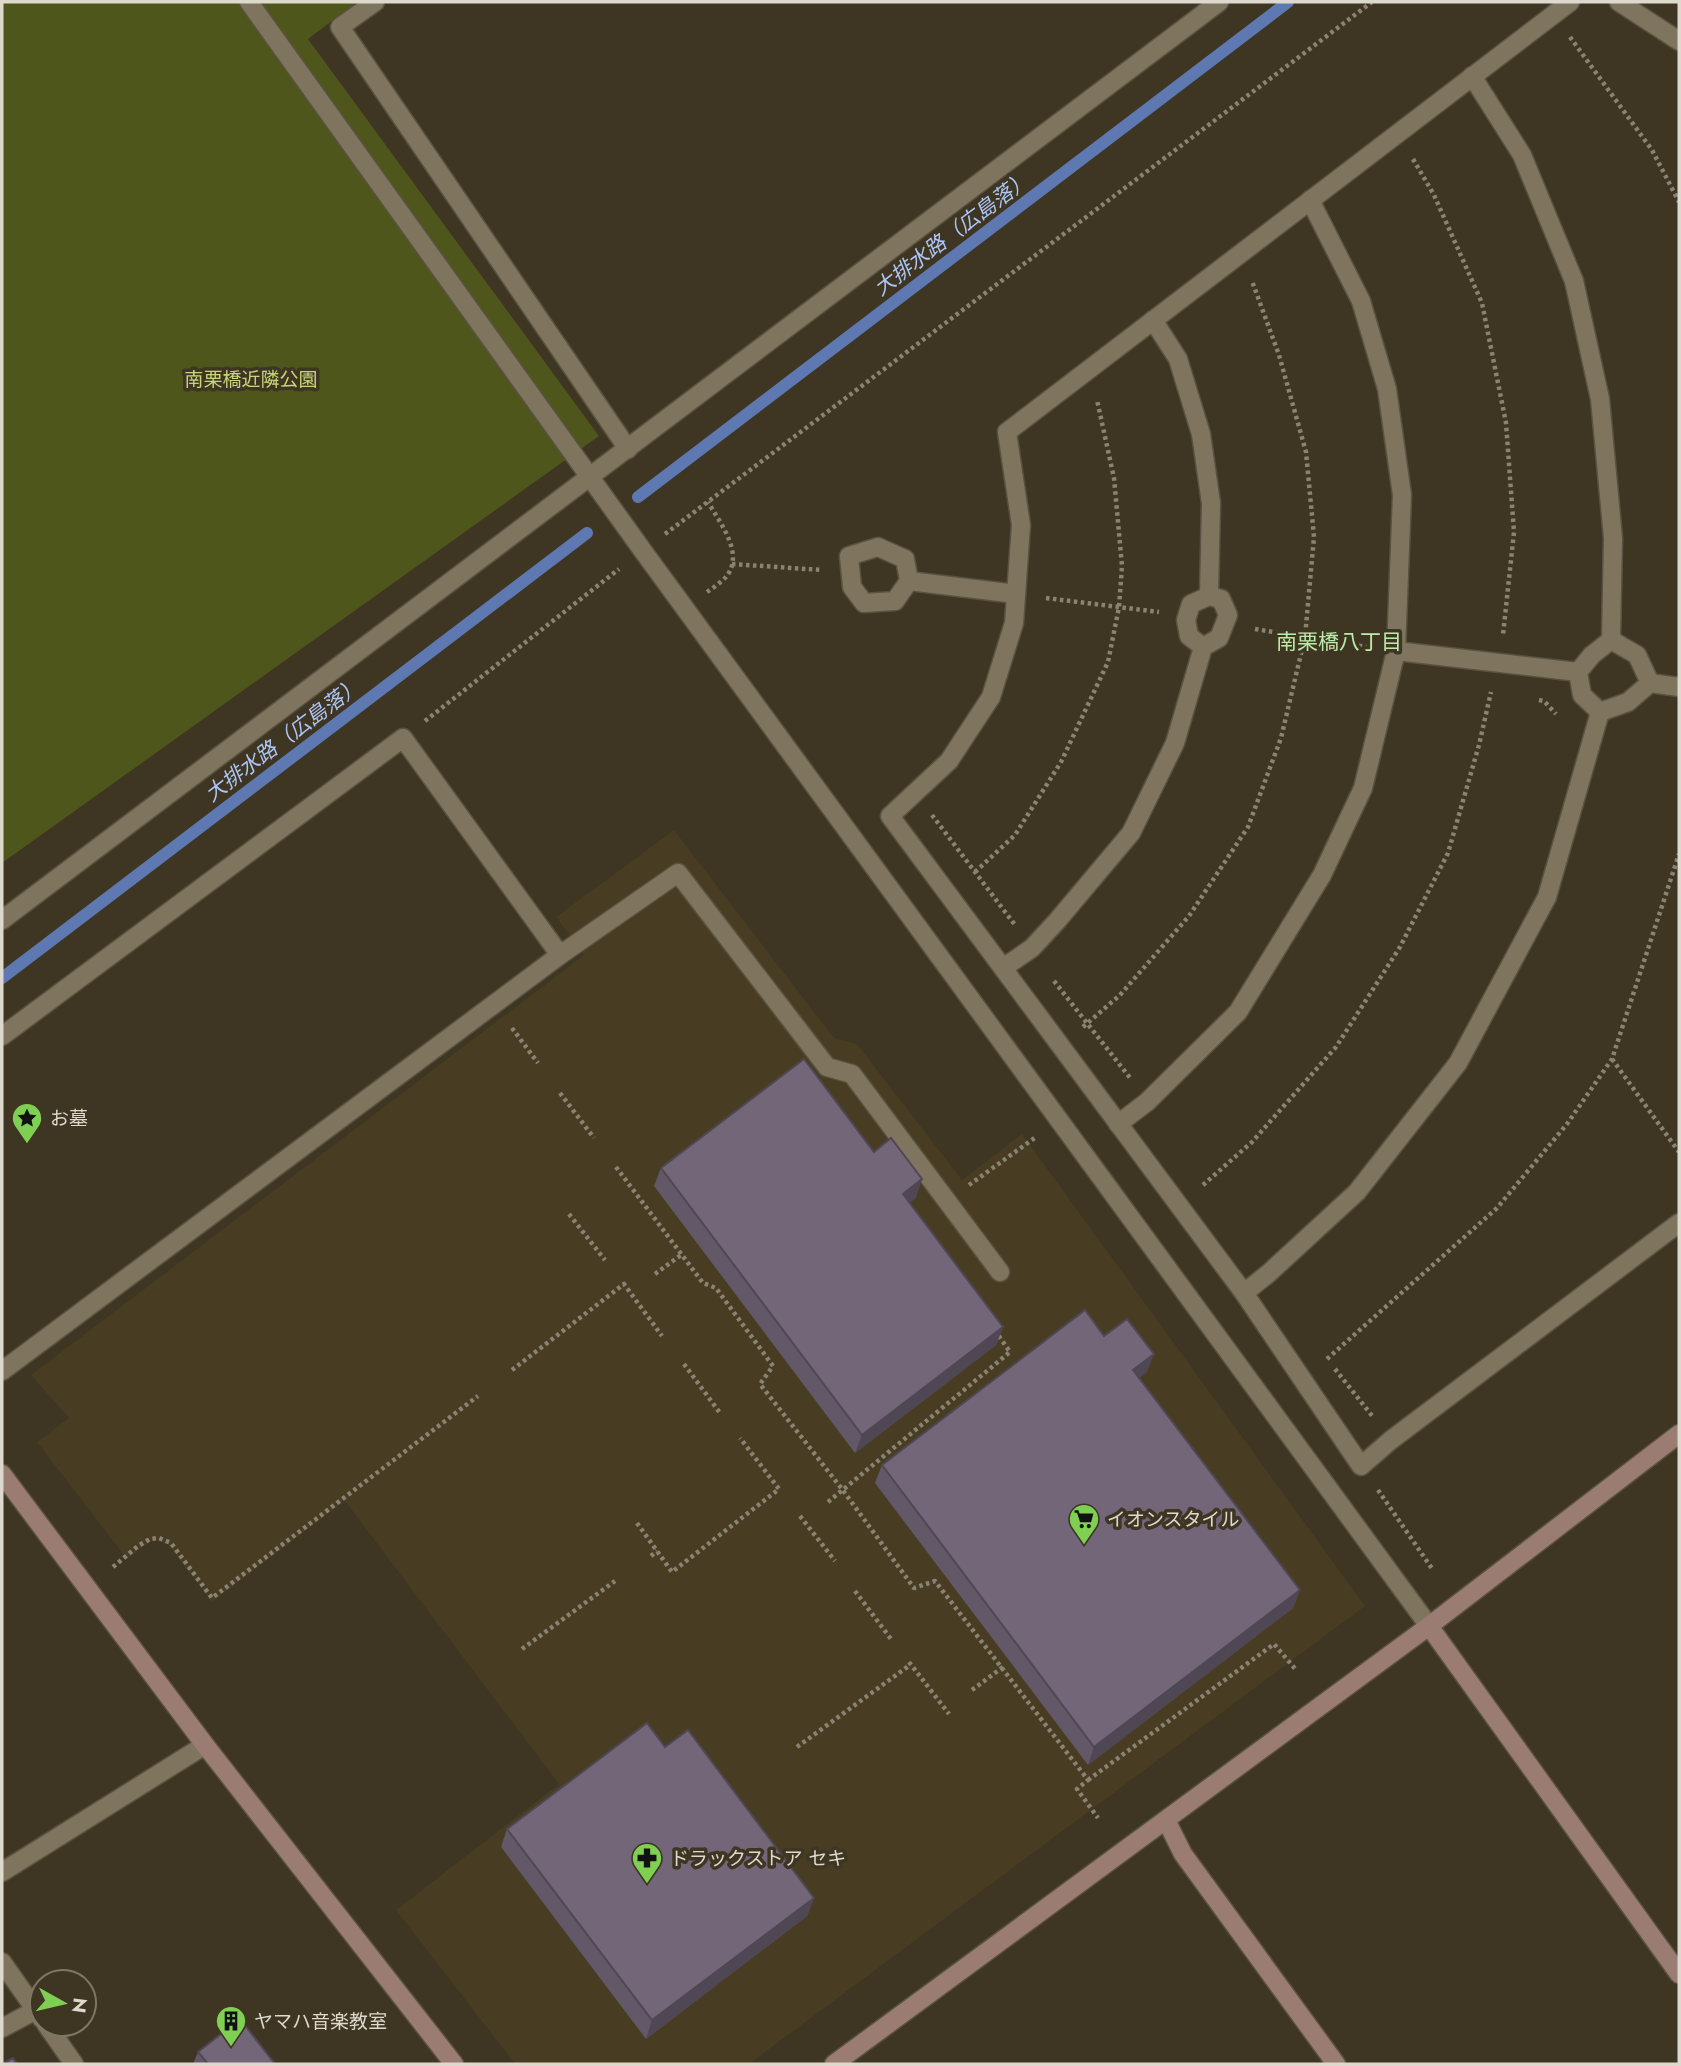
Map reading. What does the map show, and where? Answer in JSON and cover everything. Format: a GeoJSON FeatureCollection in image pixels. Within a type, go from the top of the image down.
{"type":"FeatureCollection","features":[{"type":"Feature","properties":{"kind":"street"},"geometry":{"type":"LineString","coordinates":[[249,2],[685,609],[1429,1626],[1679,1973]]}},
{"type":"Feature","properties":{"kind":"street"},"geometry":{"type":"LineString","coordinates":[[375,2],[341,27],[628,449]]}},
{"type":"Feature","properties":{"kind":"street"},"geometry":{"type":"LineString","coordinates":[[2,920],[1219,2]]}},
{"type":"Feature","properties":{"kind":"street"},"geometry":{"type":"LineString","coordinates":[[1570,2],[1007,432],[1021,525],[1014,623],[991,697],[949,761],[890,816],[1244,1293],[1361,1466],[1391,1440],[1679,1223]]}},
{"type":"Feature","properties":{"kind":"street"},"geometry":{"type":"LineString","coordinates":[[1619,2],[1679,41]]}},
{"type":"Feature","properties":{"kind":"street"},"geometry":{"type":"LineString","coordinates":[[1472,76],[1522,155],[1574,281],[1600,399],[1613,538],[1611,640]]}},
{"type":"Feature","properties":{"kind":"street"},"geometry":{"type":"LineString","coordinates":[[1118,1124],[1147,1102],[1238,1012],[1322,875],[1363,788],[1396,651],[1402,495],[1387,389],[1361,301],[1310,200]]}},
{"type":"Feature","properties":{"kind":"street"},"geometry":{"type":"LineString","coordinates":[[1153,320],[1178,359],[1201,434],[1211,503],[1209,596]]}},
{"type":"Feature","properties":{"kind":"street"},"geometry":{"type":"LineString","coordinates":[[878,547],[905,559],[909,581],[895,601],[864,603],[852,587],[849,556],[878,547]]}},
{"type":"Feature","properties":{"kind":"street"},"geometry":{"type":"LineString","coordinates":[[909,581],[1016,594]]}},
{"type":"Feature","properties":{"kind":"street"},"geometry":{"type":"LineString","coordinates":[[1003,968],[1032,948],[1057,922],[1130,833],[1175,743],[1203,647],[1220,638],[1228,615],[1221,598],[1209,596],[1191,604],[1186,620],[1189,636],[1203,647]]}},
{"type":"Feature","properties":{"kind":"street"},"geometry":{"type":"LineString","coordinates":[[1600,712],[1582,695],[1578,672],[1592,655],[1611,640]]}},
{"type":"Feature","properties":{"kind":"street"},"geometry":{"type":"LineString","coordinates":[[1611,640],[1637,655],[1650,683]]}},
{"type":"Feature","properties":{"kind":"street"},"geometry":{"type":"LineString","coordinates":[[1396,651],[1578,672]]}},
{"type":"Feature","properties":{"kind":"street"},"geometry":{"type":"LineString","coordinates":[[1600,712],[1628,702],[1650,683],[1679,687]]}},
{"type":"Feature","properties":{"kind":"street"},"geometry":{"type":"LineString","coordinates":[[1244,1293],[1357,1192],[1458,1063],[1546,897],[1600,712]]}},
{"type":"Feature","properties":{"kind":"street"},"geometry":{"type":"LineString","coordinates":[[2,1035],[403,738],[561,955]]}},
{"type":"Feature","properties":{"kind":"street"},"geometry":{"type":"LineString","coordinates":[[2,1371],[494,1004],[678,873],[827,1067],[852,1074],[1000,1272]]}},
{"type":"Feature","properties":{"kind":"street"},"geometry":{"type":"LineString","coordinates":[[834,2064],[1429,1626],[1679,1434]]}},
{"type":"Feature","properties":{"kind":"street"},"geometry":{"type":"LineString","coordinates":[[2,1474],[205,1745],[454,2064]]}},
{"type":"Feature","properties":{"kind":"street"},"geometry":{"type":"LineString","coordinates":[[2,1872],[205,1745]]}},
{"type":"Feature","properties":{"kind":"street"},"geometry":{"type":"LineString","coordinates":[[1166,1820],[1184,1854],[1336,2064]]}},
{"type":"Feature","properties":{"kind":"street"},"geometry":{"type":"LineString","coordinates":[[2,1962],[28,1999]]}},
{"type":"Feature","properties":{"kind":"street"},"geometry":{"type":"LineString","coordinates":[[2,2028],[28,2021]]}},
{"type":"Feature","properties":{"kind":"street"},"geometry":{"type":"LineString","coordinates":[[55,2038],[74,2064]]}},
{"type":"Feature","properties":{"kind":"path"},"geometry":{"type":"LineString","coordinates":[[403,738],[643,551],[1372,2]]}},
{"type":"Feature","properties":{"kind":"path"},"geometry":{"type":"LineString","coordinates":[[1553,15],[1651,150],[1679,202]]}},
{"type":"Feature","properties":{"kind":"path"},"geometry":{"type":"LineString","coordinates":[[1392,137],[1412,157],[1434,195],[1482,303],[1506,423],[1514,532],[1503,637]]}},
{"type":"Feature","properties":{"kind":"path"},"geometry":{"type":"LineString","coordinates":[[1062,1046],[1120,995],[1189,916],[1248,827],[1281,738],[1305,637],[1314,537],[1306,452],[1279,355],[1251,279],[1235,258]]}},
{"type":"Feature","properties":{"kind":"path"},"geometry":{"type":"LineString","coordinates":[[975,872],[1015,835],[1061,762],[1108,662],[1119,607],[1122,566],[1114,478],[1090,369]]}},
{"type":"Feature","properties":{"kind":"path"},"geometry":{"type":"LineString","coordinates":[[685,609],[727,577],[734,557],[729,538],[708,502]]}},
{"type":"Feature","properties":{"kind":"path"},"geometry":{"type":"LineString","coordinates":[[732,564],[851,572]]}},
{"type":"Feature","properties":{"kind":"path"},"geometry":{"type":"LineString","coordinates":[[1016,594],[1188,615]]}},
{"type":"Feature","properties":{"kind":"path"},"geometry":{"type":"LineString","coordinates":[[1224,625],[1396,651]]}},
{"type":"Feature","properties":{"kind":"path"},"geometry":{"type":"LineString","coordinates":[[1492,636],[1515,638]]}},
{"type":"Feature","properties":{"kind":"path"},"geometry":{"type":"LineString","coordinates":[[1203,1185],[1252,1142],[1336,1047],[1400,947],[1448,853],[1479,745],[1498,663]]}},
{"type":"Feature","properties":{"kind":"path"},"geometry":{"type":"LineString","coordinates":[[1480,691],[1504,695]]}},
{"type":"Feature","properties":{"kind":"path"},"geometry":{"type":"LineString","coordinates":[[1531,699],[1544,701],[1590,749]]}},
{"type":"Feature","properties":{"kind":"path"},"geometry":{"type":"LineString","coordinates":[[1327,1359],[1497,1208],[1567,1124],[1612,1059],[1679,853]]}},
{"type":"Feature","properties":{"kind":"path"},"geometry":{"type":"LineString","coordinates":[[494,1004],[538,1063]]}},
{"type":"Feature","properties":{"kind":"path"},"geometry":{"type":"LineString","coordinates":[[1612,1059],[1679,1152]]}},
{"type":"Feature","properties":{"kind":"path"},"geometry":{"type":"LineString","coordinates":[[560,1093],[594,1138]]}},
{"type":"Feature","properties":{"kind":"path"},"geometry":{"type":"LineString","coordinates":[[969,1186],[1059,1121]]}},
{"type":"Feature","properties":{"kind":"path"},"geometry":{"type":"LineString","coordinates":[[615,1167],[703,1283],[716,1288],[773,1366],[760,1384],[842,1489],[914,1588],[935,1581],[1088,1780]]}},
{"type":"Feature","properties":{"kind":"path"},"geometry":{"type":"LineString","coordinates":[[569,1214],[605,1260]]}},
{"type":"Feature","properties":{"kind":"path"},"geometry":{"type":"LineString","coordinates":[[655,1274],[681,1255]]}},
{"type":"Feature","properties":{"kind":"path"},"geometry":{"type":"LineString","coordinates":[[512,1370],[624,1284],[662,1336]]}},
{"type":"Feature","properties":{"kind":"path"},"geometry":{"type":"LineString","coordinates":[[828,1502],[1010,1352],[995,1330]]}},
{"type":"Feature","properties":{"kind":"path"},"geometry":{"type":"LineString","coordinates":[[684,1364],[720,1413]]}},
{"type":"Feature","properties":{"kind":"path"},"geometry":{"type":"LineString","coordinates":[[113,1567],[138,1546],[150,1539],[159,1538],[171,1543],[212,1598],[478,1396]]}},
{"type":"Feature","properties":{"kind":"path"},"geometry":{"type":"LineString","coordinates":[[637,1523],[671,1572],[779,1489],[740,1438]]}},
{"type":"Feature","properties":{"kind":"path"},"geometry":{"type":"LineString","coordinates":[[1361,1466],[1433,1570]]}},
{"type":"Feature","properties":{"kind":"path"},"geometry":{"type":"LineString","coordinates":[[800,1516],[835,1561]]}},
{"type":"Feature","properties":{"kind":"path"},"geometry":{"type":"LineString","coordinates":[[651,1556],[657,1551]]}},
{"type":"Feature","properties":{"kind":"path"},"geometry":{"type":"LineString","coordinates":[[522,1649],[615,1581]]}},
{"type":"Feature","properties":{"kind":"path"},"geometry":{"type":"LineString","coordinates":[[855,1591],[891,1639]]}},
{"type":"Feature","properties":{"kind":"path"},"geometry":{"type":"LineString","coordinates":[[1098,1818],[1077,1789],[1088,1780],[1275,1644],[1297,1671]]}},
{"type":"Feature","properties":{"kind":"path"},"geometry":{"type":"LineString","coordinates":[[797,1747],[909,1664],[949,1714]]}},
{"type":"Feature","properties":{"kind":"path"},"geometry":{"type":"LineString","coordinates":[[972,1690],[1003,1667]]}},
{"type":"Feature","properties":{"kind":"shaded area"},"geometry":{"type":"Polygon","coordinates":[[[674,830],[834,1038],[857,1044],[962,1180],[1022,1134],[1365,1606],[749,2064],[515,2064],[396,1910],[559,1784],[345,1501],[212,1602],[168,1545],[155,1540],[127,1559],[37,1442],[69,1418],[31,1375],[584,955],[556,917],[674,830]]]}},
{"type":"Feature","properties":{"kind":"green space","name":"南栗橋近隣公園"},"geometry":{"type":"Polygon","coordinates":[[[2,2],[357,2],[308,39],[599,436],[2,863],[2,2]]]}},
{"type":"Feature","properties":{"kind":"building"},"geometry":{"type":"Polygon","coordinates":[[[804,1059],[874,1152],[891,1138],[922,1179],[903,1194],[1003,1327],[862,1435],[661,1168],[804,1059]]]}},
{"type":"Feature","properties":{"kind":"building","name":"イオンスタイル"},"geometry":{"type":"Polygon","coordinates":[[[1085,1310],[1104,1336],[1127,1319],[1154,1354],[1133,1370],[1300,1590],[1094,1747],[882,1465],[1085,1310]]]}},
{"type":"Feature","properties":{"kind":"building"},"geometry":{"type":"Polygon","coordinates":[[[647,1723],[665,1747],[688,1730],[814,1898],[652,2020],[507,1829],[647,1723]]]}},
{"type":"Feature","properties":{"kind":"building"},"geometry":{"type":"Polygon","coordinates":[[[240,2019],[275,2064],[208,2064],[198,2052],[240,2019]]]}},
{"type":"Feature","properties":{"kind":"building"},"geometry":{"type":"Polygon","coordinates":[[[13,2058],[17,2064],[2,2064],[13,2058]]]}},
{"type":"Feature","properties":{"kind":"waterway","name":"大排水路（広島落）"},"geometry":{"type":"LineString","coordinates":[[638,497],[1288,2]]}},
{"type":"Feature","properties":{"kind":"waterway","name":"大排水路（広島落）"},"geometry":{"type":"LineString","coordinates":[[2,978],[587,533]]}},
{"type":"Feature","properties":{"kind":"place","name":"お墓"},"geometry":{"type":"Point","coordinates":[27,1145]}},
{"type":"Feature","properties":{"kind":"place","name":"イオンスタイル"},"geometry":{"type":"Point","coordinates":[1084,1546]}},
{"type":"Feature","properties":{"kind":"place","name":"ドラックストア セキ"},"geometry":{"type":"Point","coordinates":[647,1885]}},
{"type":"Feature","properties":{"kind":"place","name":"ヤマハ音楽教室"},"geometry":{"type":"Point","coordinates":[231,2048]}},
{"type":"Feature","properties":{"kind":"district","name":"南栗橋八丁目"},"geometry":{"type":"Point","coordinates":[1339,642]}}]}
